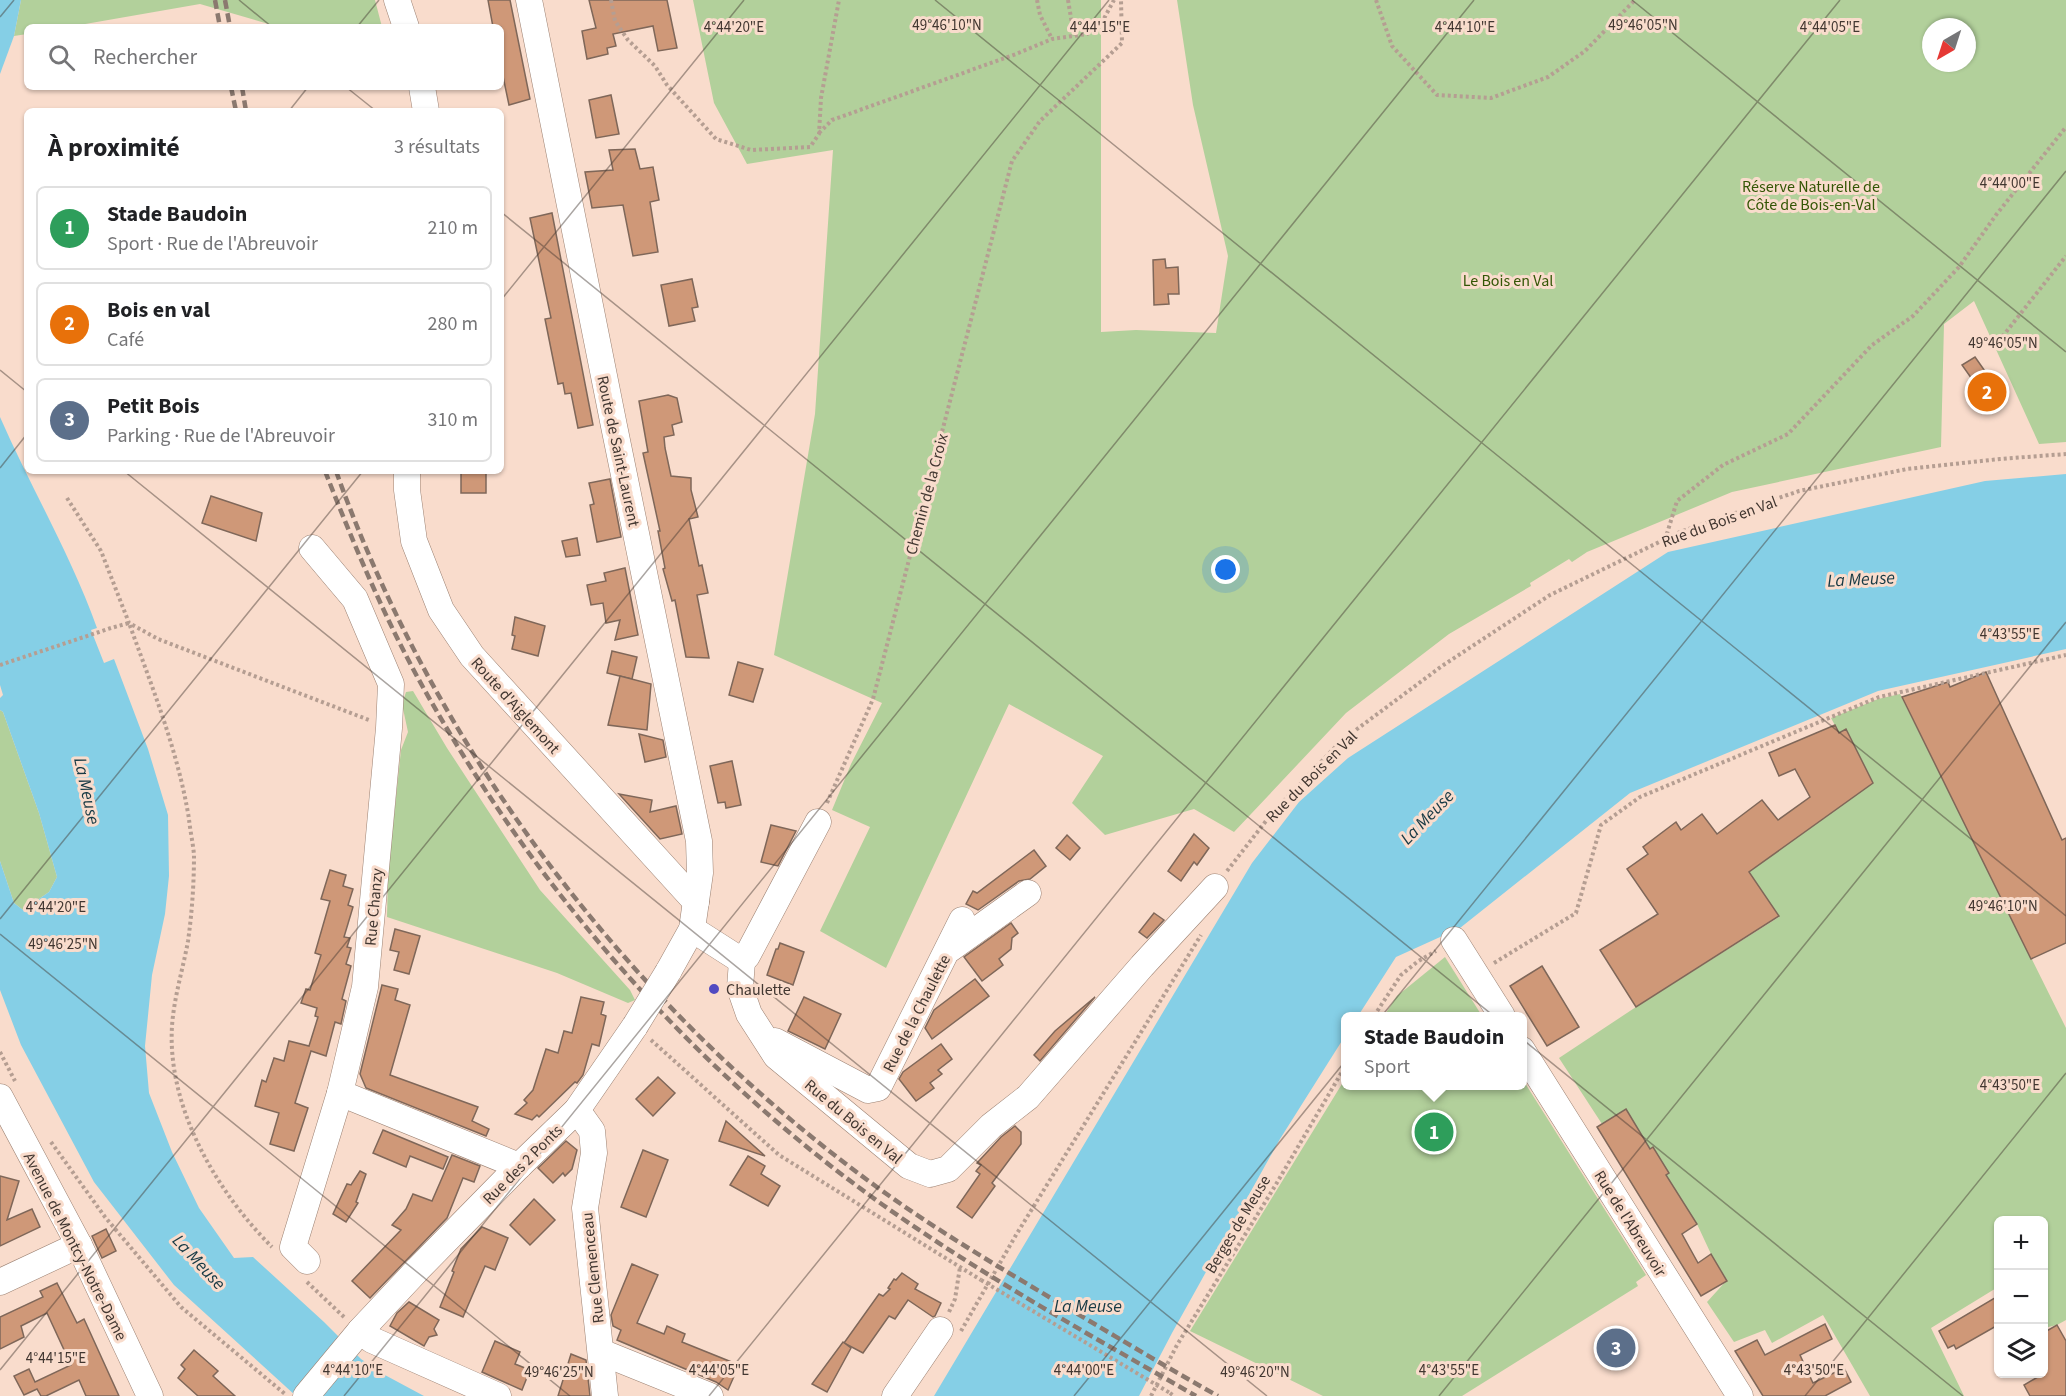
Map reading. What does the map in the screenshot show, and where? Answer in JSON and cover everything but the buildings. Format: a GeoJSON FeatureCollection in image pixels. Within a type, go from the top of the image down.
{"type":"FeatureCollection","features":[{"type":"Feature","properties":{"kind":"street"},"geometry":{"type":"LineString","coordinates":[[397,0],[405,24]]}},
{"type":"Feature","properties":{"kind":"street","name":"Route de Saint-Laurent"},"geometry":{"type":"LineString","coordinates":[[529,0],[699,841],[700,873],[692,929]]}},
{"type":"Feature","properties":{"kind":"street"},"geometry":{"type":"LineString","coordinates":[[422,90],[426,108]]}},
{"type":"Feature","properties":{"kind":"street","name":"Route d'Aiglemont"},"geometry":{"type":"LineString","coordinates":[[407,474],[414,541],[441,610],[472,656],[696,902]]}},
{"type":"Feature","properties":{"kind":"street","name":"Rue Chanzy"},"geometry":{"type":"LineString","coordinates":[[305,1270],[293,1247],[340,1093],[365,987],[391,684],[355,599],[312,549]]}},
{"type":"Feature","properties":{"kind":"street"},"geometry":{"type":"LineString","coordinates":[[764,1040],[748,1014],[740,988],[742,961],[747,956],[818,822]]}},
{"type":"Feature","properties":{"kind":"street","name":"Rue du Bois en Val"},"geometry":{"type":"LineString","coordinates":[[764,1040],[776,1056],[909,1166],[930,1174],[948,1169],[991,1126],[1028,1097],[1142,966],[1215,887]]}},
{"type":"Feature","properties":{"kind":"street"},"geometry":{"type":"LineString","coordinates":[[947,951],[1028,893]]}},
{"type":"Feature","properties":{"kind":"street","name":"Rue de la Chaulette"},"geometry":{"type":"LineString","coordinates":[[764,1040],[771,1039],[868,1090],[878,1088],[962,920]]}},
{"type":"Feature","properties":{"kind":"street"},"geometry":{"type":"LineString","coordinates":[[692,929],[742,961]]}},
{"type":"Feature","properties":{"kind":"street","name":"Rue des 2 Ponts"},"geometry":{"type":"LineString","coordinates":[[306,1396],[357,1334],[519,1166],[577,1110],[635,1026],[692,929]]}},
{"type":"Feature","properties":{"kind":"street"},"geometry":{"type":"LineString","coordinates":[[1454,940],[1499,1012]]}},
{"type":"Feature","properties":{"kind":"street","name":"Rue de l'Abreuvoir"},"geometry":{"type":"LineString","coordinates":[[1527,1058],[1740,1396]]}},
{"type":"Feature","properties":{"kind":"street"},"geometry":{"type":"LineString","coordinates":[[340,1093],[519,1166]]}},
{"type":"Feature","properties":{"kind":"street","name":"Avenue de Montcy-Notre-Dame"},"geometry":{"type":"LineString","coordinates":[[10,1094],[150,1396]]}},
{"type":"Feature","properties":{"kind":"street","name":"Rue Clemenceau"},"geometry":{"type":"LineString","coordinates":[[577,1110],[592,1131],[594,1153],[585,1208],[605,1396]]}},
{"type":"Feature","properties":{"kind":"street"},"geometry":{"type":"LineString","coordinates":[[0,1282],[79,1245]]}},
{"type":"Feature","properties":{"kind":"street"},"geometry":{"type":"LineString","coordinates":[[895,1396],[949,1332]]}},
{"type":"Feature","properties":{"kind":"street"},"geometry":{"type":"LineString","coordinates":[[357,1334],[498,1396]]}},
{"type":"Feature","properties":{"kind":"street"},"geometry":{"type":"LineString","coordinates":[[601,1352],[710,1396]]}},
{"type":"Feature","properties":{"kind":"path"},"geometry":{"type":"LineString","coordinates":[[611,0],[615,21],[628,40],[655,66],[667,85],[716,139],[751,150],[810,147],[832,120],[1052,39],[1087,34],[1101,24],[1114,0]]}},
{"type":"Feature","properties":{"kind":"path"},"geometry":{"type":"LineString","coordinates":[[819,134],[821,98],[839,0]]}},
{"type":"Feature","properties":{"kind":"path"},"geometry":{"type":"LineString","coordinates":[[1038,0],[1040,15],[1052,39]]}},
{"type":"Feature","properties":{"kind":"path"},"geometry":{"type":"LineString","coordinates":[[1068,0],[1074,36]]}},
{"type":"Feature","properties":{"kind":"path","name":"Chemin de la Croix"},"geometry":{"type":"LineString","coordinates":[[818,822],[873,699],[1012,161],[1040,121],[1122,43],[1121,0]]}},
{"type":"Feature","properties":{"kind":"path"},"geometry":{"type":"LineString","coordinates":[[1376,0],[1392,46],[1437,95],[1491,98],[1548,77],[1585,51],[1635,0]]}},
{"type":"Feature","properties":{"kind":"path"},"geometry":{"type":"LineString","coordinates":[[1665,540],[1677,501],[1723,465],[1788,434],[1872,345],[1913,316],[1959,267],[1996,215],[2066,127]]}},
{"type":"Feature","properties":{"kind":"path"},"geometry":{"type":"LineString","coordinates":[[1995,346],[2066,256]]}},
{"type":"Feature","properties":{"kind":"path","name":"Rue du Bois en Val"},"geometry":{"type":"LineString","coordinates":[[1215,887],[1272,812],[1341,741],[1442,666],[1551,595],[1680,532],[1799,491],[1907,469],[2066,454]]}},
{"type":"Feature","properties":{"kind":"path"},"geometry":{"type":"LineString","coordinates":[[67,498],[101,551],[173,748],[186,800],[194,853],[188,939],[172,1024],[171,1047],[177,1087],[189,1126],[219,1179],[257,1232],[279,1255]]}},
{"type":"Feature","properties":{"kind":"path"},"geometry":{"type":"LineString","coordinates":[[0,665],[129,623],[158,639],[389,728]]}},
{"type":"Feature","properties":{"kind":"path"},"geometry":{"type":"LineString","coordinates":[[1475,974],[1576,913],[1601,825],[1640,797],[1879,697],[2066,656]]}},
{"type":"Feature","properties":{"kind":"path"},"geometry":{"type":"LineString","coordinates":[[949,1332],[1016,1236],[1203,931]]}},
{"type":"Feature","properties":{"kind":"path"},"geometry":{"type":"LineString","coordinates":[[1377,1012],[1401,975],[1417,962],[1454,940]]}},
{"type":"Feature","properties":{"kind":"path"},"geometry":{"type":"LineString","coordinates":[[635,1026],[779,1155],[981,1280],[1172,1394]]}},
{"type":"Feature","properties":{"kind":"path"},"geometry":{"type":"LineString","coordinates":[[0,1053],[10,1094]]}},
{"type":"Feature","properties":{"kind":"path","name":"Berges de Meuse"},"geometry":{"type":"LineString","coordinates":[[1151,1396],[1177,1345],[1341,1074]]}},
{"type":"Feature","properties":{"kind":"path"},"geometry":{"type":"LineString","coordinates":[[48,1136],[105,1217],[181,1307],[287,1396]]}},
{"type":"Feature","properties":{"kind":"path"},"geometry":{"type":"LineString","coordinates":[[949,1332],[960,1267]]}},
{"type":"Feature","properties":{"kind":"path"},"geometry":{"type":"LineString","coordinates":[[305,1270],[357,1334]]}},
{"type":"Feature","properties":{"kind":"green space"},"geometry":{"type":"Polygon","coordinates":[[[21,0],[375,0],[381,24],[269,24],[200,4],[85,24],[24,24],[24,34],[14,36],[21,0]]]}},
{"type":"Feature","properties":{"kind":"green space","name":"Le Bois en Val"},"geometry":{"type":"Polygon","coordinates":[[[693,0],[1101,0],[1101,332],[1136,330],[1216,333],[1228,256],[1193,105],[1177,0],[2066,0],[2066,442],[2039,444],[1974,301],[1944,324],[1941,447],[1732,492],[1587,552],[1572,562],[1569,559],[1530,583],[1531,586],[1449,634],[1346,713],[1234,832],[1194,809],[1105,835],[1072,803],[1103,756],[1009,704],[886,968],[820,931],[870,827],[832,810],[851,764],[882,703],[774,655],[815,414],[833,150],[747,164],[714,103],[693,0]]]}},
{"type":"Feature","properties":{"kind":"green space"},"geometry":{"type":"Polygon","coordinates":[[[413,691],[447,748],[540,890],[630,990],[635,1000],[628,1003],[557,973],[387,917],[388,874],[401,750],[408,732],[402,704],[406,692],[413,691]]]}},
{"type":"Feature","properties":{"kind":"green space"},"geometry":{"type":"Polygon","coordinates":[[[1900,694],[2066,1028],[2066,1320],[2048,1327],[2048,1216],[1994,1216],[1994,1289],[1931,1328],[1964,1396],[1870,1396],[1823,1315],[1772,1343],[1765,1330],[1734,1342],[1707,1302],[1727,1280],[1711,1254],[1697,1224],[1666,1175],[1669,1173],[1653,1147],[1650,1149],[1626,1110],[1602,1124],[1559,1058],[1779,917],[1749,872],[1873,783],[1846,729],[1839,733],[1831,718],[1878,699],[1900,694]]]}},
{"type":"Feature","properties":{"kind":"green space"},"geometry":{"type":"Polygon","coordinates":[[[0,710],[3,712],[39,813],[57,877],[49,892],[23,910],[14,903],[0,861],[0,710]]]}},
{"type":"Feature","properties":{"kind":"green space"},"geometry":{"type":"Polygon","coordinates":[[[1445,957],[1479,1012],[1387,1012],[1397,996],[1445,957]]]}},
{"type":"Feature","properties":{"kind":"green space"},"geometry":{"type":"Polygon","coordinates":[[[1341,1086],[1341,1090],[1527,1090],[1527,1086],[1646,1275],[1636,1282],[1638,1286],[1462,1396],[1323,1396],[1190,1331],[1341,1086]]]}},
{"type":"Feature","properties":{"kind":"water"},"geometry":{"type":"Polygon","coordinates":[[[0,0],[21,0],[14,36],[0,74],[0,0]]]}},
{"type":"Feature","properties":{"kind":"water","name":"La Meuse"},"geometry":{"type":"Polygon","coordinates":[[[0,417],[24,468],[24,474],[27,474],[87,601],[97,628],[91,630],[104,663],[114,659],[148,749],[168,815],[169,876],[165,914],[152,975],[145,1046],[149,1093],[172,1152],[199,1208],[234,1258],[253,1257],[361,1359],[424,1396],[296,1396],[174,1285],[94,1182],[21,1045],[0,990],[0,861],[14,903],[23,910],[49,892],[57,877],[39,813],[3,712],[0,710],[0,698],[3,695],[0,685],[0,417]]]}},
{"type":"Feature","properties":{"kind":"water","name":"La Meuse"},"geometry":{"type":"Polygon","coordinates":[[[2066,474],[2066,649],[1878,691],[1630,793],[1460,928],[1396,957],[1361,1012],[1341,1012],[1341,1042],[1280,1139],[1139,1396],[934,1396],[1252,863],[1299,802],[1348,758],[1668,552],[1985,481],[2066,474]]]}},
{"type":"Feature","properties":{"kind":"railway"},"geometry":{"type":"LineString","coordinates":[[215,0],[219,24]]}},
{"type":"Feature","properties":{"kind":"railway"},"geometry":{"type":"LineString","coordinates":[[225,0],[229,24]]}},
{"type":"Feature","properties":{"kind":"railway"},"geometry":{"type":"LineString","coordinates":[[232,90],[235,108]]}},
{"type":"Feature","properties":{"kind":"railway"},"geometry":{"type":"LineString","coordinates":[[242,90],[246,108]]}},
{"type":"Feature","properties":{"kind":"railway"},"geometry":{"type":"LineString","coordinates":[[326,474],[401,647],[476,776],[524,846],[575,914],[688,1040],[750,1098],[815,1153],[883,1205],[998,1281],[1196,1396]]}},
{"type":"Feature","properties":{"kind":"railway"},"geometry":{"type":"LineString","coordinates":[[337,474],[379,577],[430,679],[488,778],[554,871],[627,960],[706,1043],[791,1120],[881,1190],[1014,1276],[1218,1396]]}},
{"type":"Feature","properties":{"kind":"place","name":"Bois en val"},"geometry":{"type":"Point","coordinates":[1987,392]}},
{"type":"Feature","properties":{"kind":"place","name":"Chaulette"},"geometry":{"type":"Point","coordinates":[714,989]}},
{"type":"Feature","properties":{"kind":"place","name":"Stade Baudoin"},"geometry":{"type":"Point","coordinates":[1434,1132]}},
{"type":"Feature","properties":{"kind":"place","name":"Petit Bois"},"geometry":{"type":"Point","coordinates":[1616,1348]}},
{"type":"Feature","properties":{"kind":"park label","name":"Réserve Naturelle de Côte de Bois-en-Val"},"geometry":{"type":"Point","coordinates":[1811,195]}}]}
